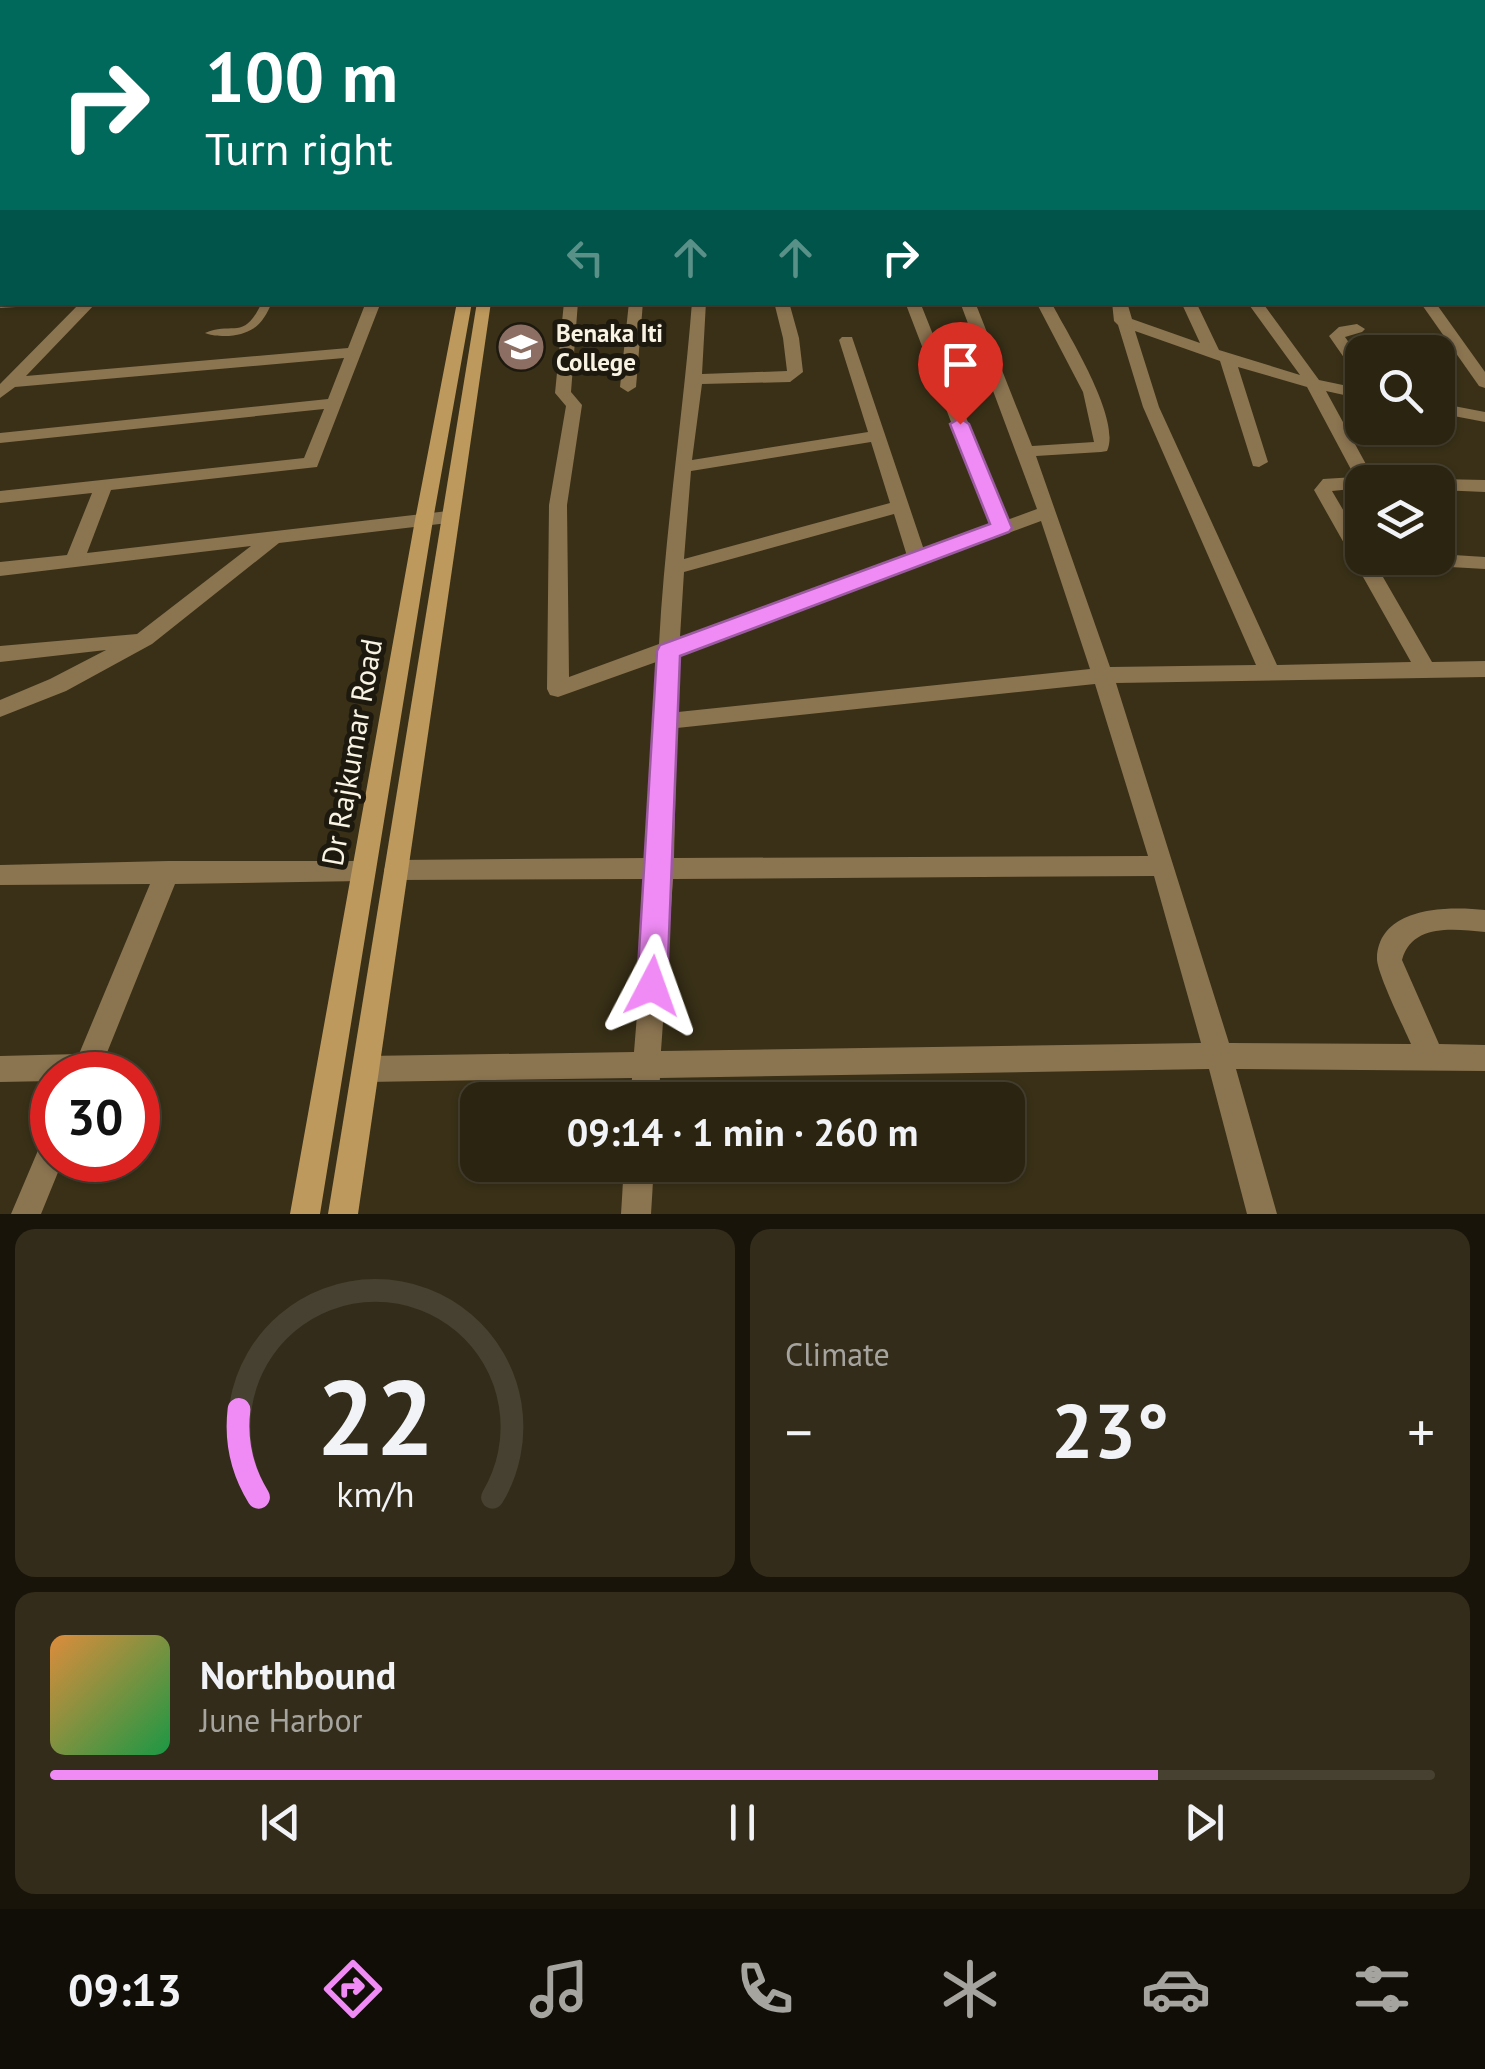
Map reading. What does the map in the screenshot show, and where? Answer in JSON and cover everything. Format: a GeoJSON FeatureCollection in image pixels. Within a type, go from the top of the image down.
{"type":"FeatureCollection","features":[{"type":"Feature","properties":{"kind":"main road","name":"Dr Rajkumar Road"},"geometry":{"type":"LineString","coordinates":[[343,1214],[396,870],[436,518],[466,305]]}},
{"type":"Feature","properties":{"kind":"main road","name":"Dr Rajkumar Road"},"geometry":{"type":"LineString","coordinates":[[304,1214],[364,871],[483,305]]}},
{"type":"Feature","properties":{"kind":"street"},"geometry":{"type":"LineString","coordinates":[[6,387],[87,305]]}},
{"type":"Feature","properties":{"kind":"street"},"geometry":{"type":"LineString","coordinates":[[0,497],[311,463],[373,305]]}},
{"type":"Feature","properties":{"kind":"street"},"geometry":{"type":"LineString","coordinates":[[571,305],[564,393],[574,405],[558,505],[558,689],[1048,512]]}},
{"type":"Feature","properties":{"kind":"street"},"geometry":{"type":"LineString","coordinates":[[628,387],[636,305]]}},
{"type":"Feature","properties":{"kind":"street"},"geometry":{"type":"LineString","coordinates":[[646,1082],[661,868],[668,651],[698,305]]}},
{"type":"Feature","properties":{"kind":"street"},"geometry":{"type":"LineString","coordinates":[[694,380],[790,377],[795,372],[791,338],[781,305]]}},
{"type":"Feature","properties":{"kind":"street"},"geometry":{"type":"LineString","coordinates":[[913,305],[1002,528]]}},
{"type":"Feature","properties":{"kind":"street"},"geometry":{"type":"LineString","coordinates":[[968,305],[1048,512],[1102,675],[1220,1056],[1262,1214]]}},
{"type":"Feature","properties":{"kind":"street"},"geometry":{"type":"LineString","coordinates":[[1024,452],[1090,449],[1101,447],[1102,440],[1091,392],[1045,305]]}},
{"type":"Feature","properties":{"kind":"street"},"geometry":{"type":"LineString","coordinates":[[1190,305],[1220,356],[1258,462]]}},
{"type":"Feature","properties":{"kind":"street"},"geometry":{"type":"LineString","coordinates":[[1256,305],[1314,384],[1359,465]]}},
{"type":"Feature","properties":{"kind":"street"},"geometry":{"type":"LineString","coordinates":[[1429,305],[1485,383]]}},
{"type":"Feature","properties":{"kind":"street"},"geometry":{"type":"LineString","coordinates":[[1120,312],[1220,356],[1345,390]]}},
{"type":"Feature","properties":{"kind":"street"},"geometry":{"type":"LineString","coordinates":[[1120,312],[1161,430],[1272,674]]}},
{"type":"Feature","properties":{"kind":"street"},"geometry":{"type":"LineString","coordinates":[[1345,348],[1337,336],[1344,330],[1357,329]]}},
{"type":"Feature","properties":{"kind":"street"},"geometry":{"type":"LineString","coordinates":[[847,340],[918,558]]}},
{"type":"Feature","properties":{"kind":"street"},"geometry":{"type":"LineString","coordinates":[[6,387],[355,352]]}},
{"type":"Feature","properties":{"kind":"street"},"geometry":{"type":"LineString","coordinates":[[0,438],[335,403]]}},
{"type":"Feature","properties":{"kind":"street"},"geometry":{"type":"LineString","coordinates":[[1455,411],[1485,416]]}},
{"type":"Feature","properties":{"kind":"street"},"geometry":{"type":"LineString","coordinates":[[682,467],[877,436]]}},
{"type":"Feature","properties":{"kind":"street"},"geometry":{"type":"LineString","coordinates":[[1345,483],[1328,483],[1323,490],[1345,527]]}},
{"type":"Feature","properties":{"kind":"street"},"geometry":{"type":"LineString","coordinates":[[1455,485],[1485,486]]}},
{"type":"Feature","properties":{"kind":"street"},"geometry":{"type":"LineString","coordinates":[[74,560],[104,486]]}},
{"type":"Feature","properties":{"kind":"street"},"geometry":{"type":"LineString","coordinates":[[674,568],[900,506]]}},
{"type":"Feature","properties":{"kind":"street"},"geometry":{"type":"LineString","coordinates":[[0,569],[436,518]]}},
{"type":"Feature","properties":{"kind":"street"},"geometry":{"type":"LineString","coordinates":[[0,709],[145,639],[274,538]]}},
{"type":"Feature","properties":{"kind":"street"},"geometry":{"type":"LineString","coordinates":[[1455,561],[1485,563]]}},
{"type":"Feature","properties":{"kind":"street"},"geometry":{"type":"LineString","coordinates":[[1373,575],[1426,670]]}},
{"type":"Feature","properties":{"kind":"street"},"geometry":{"type":"LineString","coordinates":[[0,654],[145,639]]}},
{"type":"Feature","properties":{"kind":"street"},"geometry":{"type":"LineString","coordinates":[[667,721],[1102,675],[1485,669]]}},
{"type":"Feature","properties":{"kind":"street"},"geometry":{"type":"LineString","coordinates":[[396,870],[1160,866]]}},
{"type":"Feature","properties":{"kind":"street"},"geometry":{"type":"LineString","coordinates":[[94,1052],[168,871]]}},
{"type":"Feature","properties":{"kind":"street"},"geometry":{"type":"LineString","coordinates":[[0,875],[364,871]]}},
{"type":"Feature","properties":{"kind":"street"},"geometry":{"type":"LineString","coordinates":[[1431,1058],[1390,960],[1391,945],[1398,934],[1415,924],[1458,917],[1485,921]]}},
{"type":"Feature","properties":{"kind":"street"},"geometry":{"type":"LineString","coordinates":[[366,1069],[1220,1056],[1485,1058]]}},
{"type":"Feature","properties":{"kind":"street"},"geometry":{"type":"LineString","coordinates":[[0,1068],[30,1069]]}},
{"type":"Feature","properties":{"kind":"street"},"geometry":{"type":"LineString","coordinates":[[26,1214],[39,1182]]}},
{"type":"Feature","properties":{"kind":"street"},"geometry":{"type":"LineString","coordinates":[[636,1214],[638,1182]]}},
{"type":"Feature","properties":{"kind":"lane"},"geometry":{"type":"LineString","coordinates":[[210,333],[252,329],[265,305]]}},
{"type":"Feature","properties":{"kind":"place","name":"Benaka Iti College"},"geometry":{"type":"Point","coordinates":[521,347]}},
{"type":"Feature","properties":{"kind":"route"},"geometry":{"type":"LineString","coordinates":[[652,986],[661,868],[668,651],[1002,528],[960,424]]}}]}
